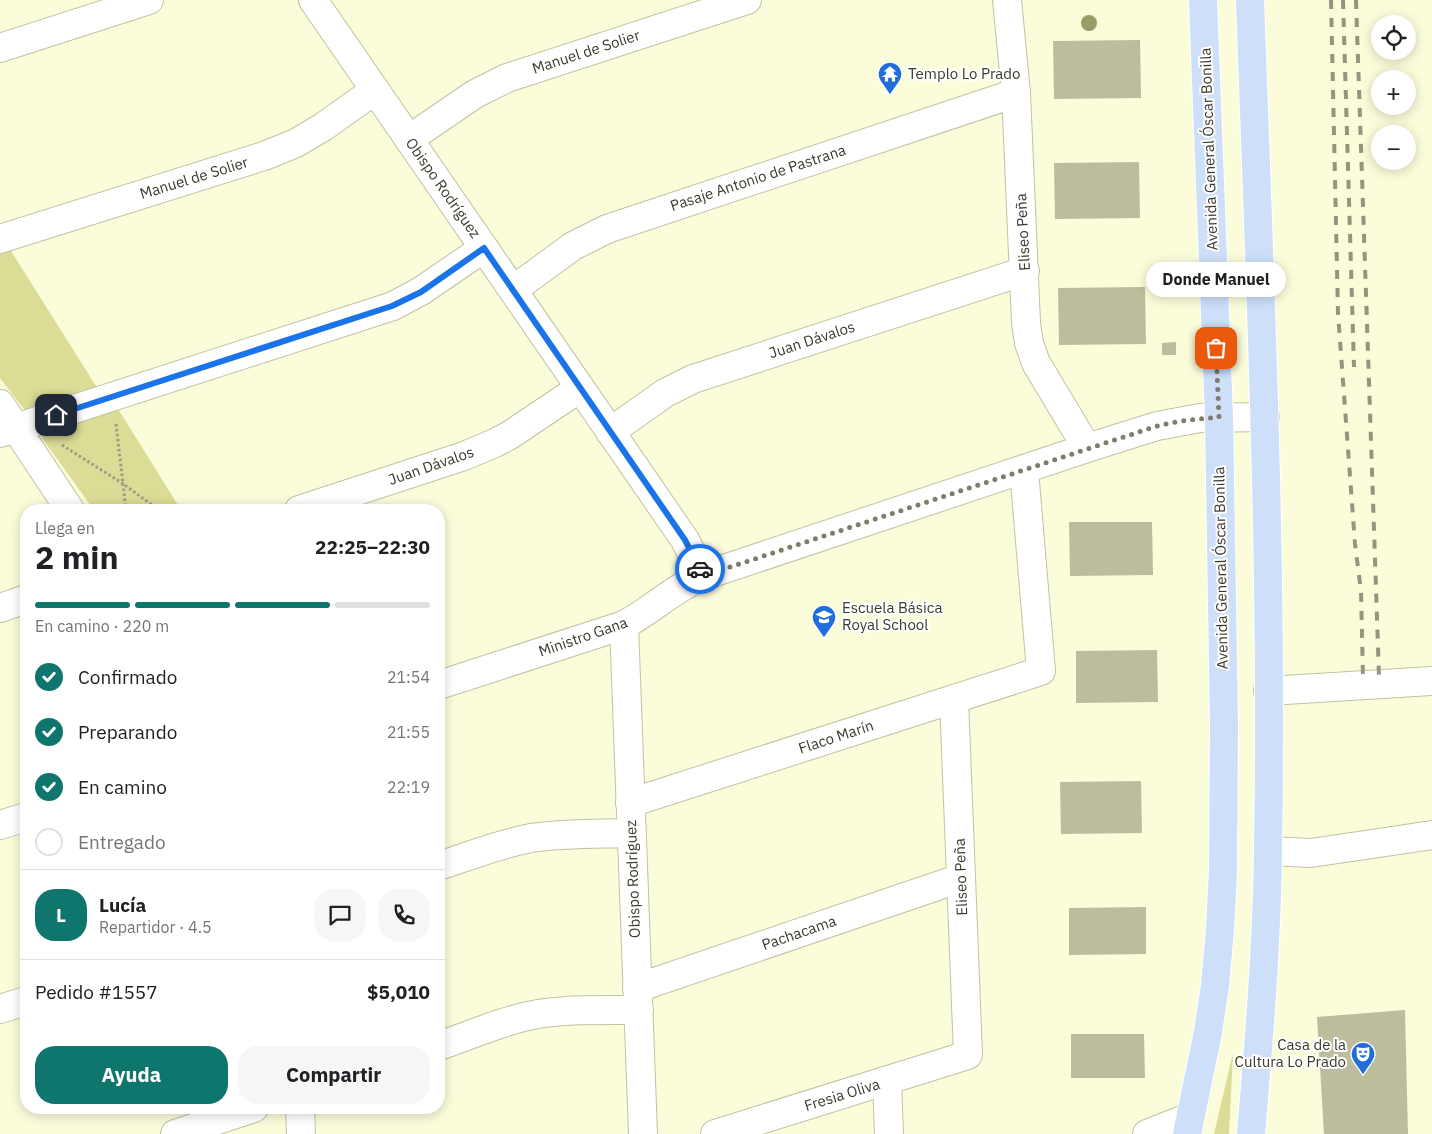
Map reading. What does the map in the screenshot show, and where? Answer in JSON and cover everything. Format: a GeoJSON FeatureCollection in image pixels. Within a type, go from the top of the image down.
{"type":"FeatureCollection","features":[{"type":"Feature","properties":{"kind":"main road","name":"Avenida General Óscar Bonilla"},"geometry":{"type":"LineString","coordinates":[[1188,1127],[1203,1060],[1215,986],[1222,901],[1224,726],[1219,417],[1203,0]]}},
{"type":"Feature","properties":{"kind":"main road"},"geometry":{"type":"LineString","coordinates":[[1250,0],[1265,417],[1268,691],[1268,851],[1261,1012],[1251,1134]]}},
{"type":"Feature","properties":{"kind":"street"},"geometry":{"type":"LineString","coordinates":[[0,48],[149,0]]}},
{"type":"Feature","properties":{"kind":"street","name":"Obispo Rodríguez"},"geometry":{"type":"LineString","coordinates":[[313,0],[685,540],[703,576]]}},
{"type":"Feature","properties":{"kind":"street","name":"Manuel de Solier"},"geometry":{"type":"LineString","coordinates":[[409,139],[475,94],[507,78],[747,0]]}},
{"type":"Feature","properties":{"kind":"street","name":"Eliseo Peña"},"geometry":{"type":"LineString","coordinates":[[1007,0],[1016,93],[1026,323],[1029,343],[1036,363],[1087,448]]}},
{"type":"Feature","properties":{"kind":"street","name":"Manuel de Solier"},"geometry":{"type":"LineString","coordinates":[[0,239],[272,153],[296,143],[323,128],[375,90]]}},
{"type":"Feature","properties":{"kind":"street","name":"Pasaje Antonio de Pastrana"},"geometry":{"type":"LineString","coordinates":[[513,290],[573,246],[608,228],[1016,93]]}},
{"type":"Feature","properties":{"kind":"street"},"geometry":{"type":"LineString","coordinates":[[18,427],[392,306],[421,292],[484,248]]}},
{"type":"Feature","properties":{"kind":"street","name":"Juan Dávalos"},"geometry":{"type":"LineString","coordinates":[[610,432],[665,393],[693,378],[1025,271]]}},
{"type":"Feature","properties":{"kind":"street","name":"Juan Dávalos"},"geometry":{"type":"LineString","coordinates":[[317,504],[464,456],[495,443],[580,388]]}},
{"type":"Feature","properties":{"kind":"street"},"geometry":{"type":"LineString","coordinates":[[0,404],[18,427],[66,504]]}},
{"type":"Feature","properties":{"kind":"street","name":"Ministro Gana"},"geometry":{"type":"LineString","coordinates":[[445,683],[624,625],[642,616],[681,588],[703,576],[1087,448],[1157,426],[1181,421],[1219,417],[1265,417]]}},
{"type":"Feature","properties":{"kind":"street","name":"Flaco Marín"},"geometry":{"type":"LineString","coordinates":[[630,803],[1041,671],[1024,470]]}},
{"type":"Feature","properties":{"kind":"street"},"geometry":{"type":"LineString","coordinates":[[0,608],[20,601]]}},
{"type":"Feature","properties":{"kind":"street","name":"Obispo Rodríguez"},"geometry":{"type":"LineString","coordinates":[[624,625],[643,1134]]}},
{"type":"Feature","properties":{"kind":"street"},"geometry":{"type":"LineString","coordinates":[[1268,691],[1432,681]]}},
{"type":"Feature","properties":{"kind":"street","name":"Eliseo Peña"},"geometry":{"type":"LineString","coordinates":[[954,700],[968,1055]]}},
{"type":"Feature","properties":{"kind":"street"},"geometry":{"type":"LineString","coordinates":[[0,825],[20,818]]}},
{"type":"Feature","properties":{"kind":"street"},"geometry":{"type":"LineString","coordinates":[[445,864],[530,838],[631,833]]}},
{"type":"Feature","properties":{"kind":"street"},"geometry":{"type":"LineString","coordinates":[[1268,851],[1311,853],[1432,835]]}},
{"type":"Feature","properties":{"kind":"street","name":"Pachacama"},"geometry":{"type":"LineString","coordinates":[[445,1044],[516,1019],[638,999],[961,878]]}},
{"type":"Feature","properties":{"kind":"street"},"geometry":{"type":"LineString","coordinates":[[0,1009],[20,1003]]}},
{"type":"Feature","properties":{"kind":"street","name":"Fresia Oliva"},"geometry":{"type":"LineString","coordinates":[[715,1134],[968,1055]]}},
{"type":"Feature","properties":{"kind":"street"},"geometry":{"type":"LineString","coordinates":[[887,1081],[889,1134]]}},
{"type":"Feature","properties":{"kind":"street"},"geometry":{"type":"LineString","coordinates":[[175,1134],[236,1114]]}},
{"type":"Feature","properties":{"kind":"street"},"geometry":{"type":"LineString","coordinates":[[300,1114],[301,1134]]}},
{"type":"Feature","properties":{"kind":"street"},"geometry":{"type":"LineString","coordinates":[[1147,1134],[1188,1127]]}},
{"type":"Feature","properties":{"kind":"path"},"geometry":{"type":"LineString","coordinates":[[125,393],[115,411],[125,504]]}},
{"type":"Feature","properties":{"kind":"path"},"geometry":{"type":"LineString","coordinates":[[18,427],[45,435],[122,483],[151,504]]}},
{"type":"Feature","properties":{"kind":"green space"},"geometry":{"type":"Polygon","coordinates":[[[11,251],[101,394],[32,420],[0,378],[0,254],[11,251]]]}},
{"type":"Feature","properties":{"kind":"green space"},"geometry":{"type":"Polygon","coordinates":[[[115,404],[177,504],[90,504],[39,434],[115,404]]]}},
{"type":"Feature","properties":{"kind":"green space"},"geometry":{"type":"Polygon","coordinates":[[[1233,1053],[1229,1134],[1214,1134],[1233,1053]]]}},
{"type":"Feature","properties":{"kind":"building"},"geometry":{"type":"Polygon","coordinates":[[[1140,40],[1141,98],[1054,99],[1053,41],[1140,40]]]}},
{"type":"Feature","properties":{"kind":"building"},"geometry":{"type":"Polygon","coordinates":[[[1139,162],[1140,218],[1055,219],[1054,163],[1139,162]]]}},
{"type":"Feature","properties":{"kind":"building"},"geometry":{"type":"Polygon","coordinates":[[[1145,287],[1146,344],[1059,345],[1058,288],[1145,287]]]}},
{"type":"Feature","properties":{"kind":"building"},"geometry":{"type":"Polygon","coordinates":[[[1176,342],[1176,355],[1162,355],[1162,343],[1176,342]]]}},
{"type":"Feature","properties":{"kind":"building"},"geometry":{"type":"Polygon","coordinates":[[[1069,522],[1152,522],[1153,575],[1070,576],[1069,522]]]}},
{"type":"Feature","properties":{"kind":"building"},"geometry":{"type":"Polygon","coordinates":[[[1157,650],[1158,702],[1076,703],[1076,651],[1157,650]]]}},
{"type":"Feature","properties":{"kind":"building"},"geometry":{"type":"Polygon","coordinates":[[[1141,781],[1142,833],[1061,834],[1060,782],[1141,781]]]}},
{"type":"Feature","properties":{"kind":"building"},"geometry":{"type":"Polygon","coordinates":[[[1146,907],[1146,954],[1069,955],[1069,908],[1146,907]]]}},
{"type":"Feature","properties":{"kind":"building","name":"Casa de la Cultura Lo Prado"},"geometry":{"type":"Polygon","coordinates":[[[1405,1010],[1408,1134],[1324,1134],[1317,1017],[1405,1010]]]}},
{"type":"Feature","properties":{"kind":"building"},"geometry":{"type":"Polygon","coordinates":[[[1071,1034],[1144,1034],[1145,1078],[1071,1078],[1071,1034]]]}},
{"type":"Feature","properties":{"kind":"railway"},"geometry":{"type":"LineString","coordinates":[[1331,0],[1338,313],[1355,544],[1361,591],[1363,677]]}},
{"type":"Feature","properties":{"kind":"railway"},"geometry":{"type":"LineString","coordinates":[[1343,0],[1354,367]]}},
{"type":"Feature","properties":{"kind":"railway"},"geometry":{"type":"LineString","coordinates":[[1356,0],[1379,677]]}},
{"type":"Feature","properties":{"kind":"way so far"},"geometry":{"type":"LineString","coordinates":[[700,569],[703,576],[1157,426],[1200,418],[1219,417],[1216,348]]}},
{"type":"Feature","properties":{"kind":"place","name":"Templo Lo Prado"},"geometry":{"type":"Point","coordinates":[890,95]}},
{"type":"Feature","properties":{"kind":"place","name":"Donde Manuel"},"geometry":{"type":"Point","coordinates":[1216,348]}},
{"type":"Feature","properties":{"kind":"place","name":"Escuela Básica Royal School"},"geometry":{"type":"Point","coordinates":[824,638]}},
{"type":"Feature","properties":{"kind":"place","name":"Casa de la Cultura Lo Prado"},"geometry":{"type":"Point","coordinates":[1363,1075]}},
{"type":"Feature","properties":{"kind":"route"},"geometry":{"type":"LineString","coordinates":[[56,415],[392,306],[421,292],[484,248],[685,540],[700,569]]}}]}
